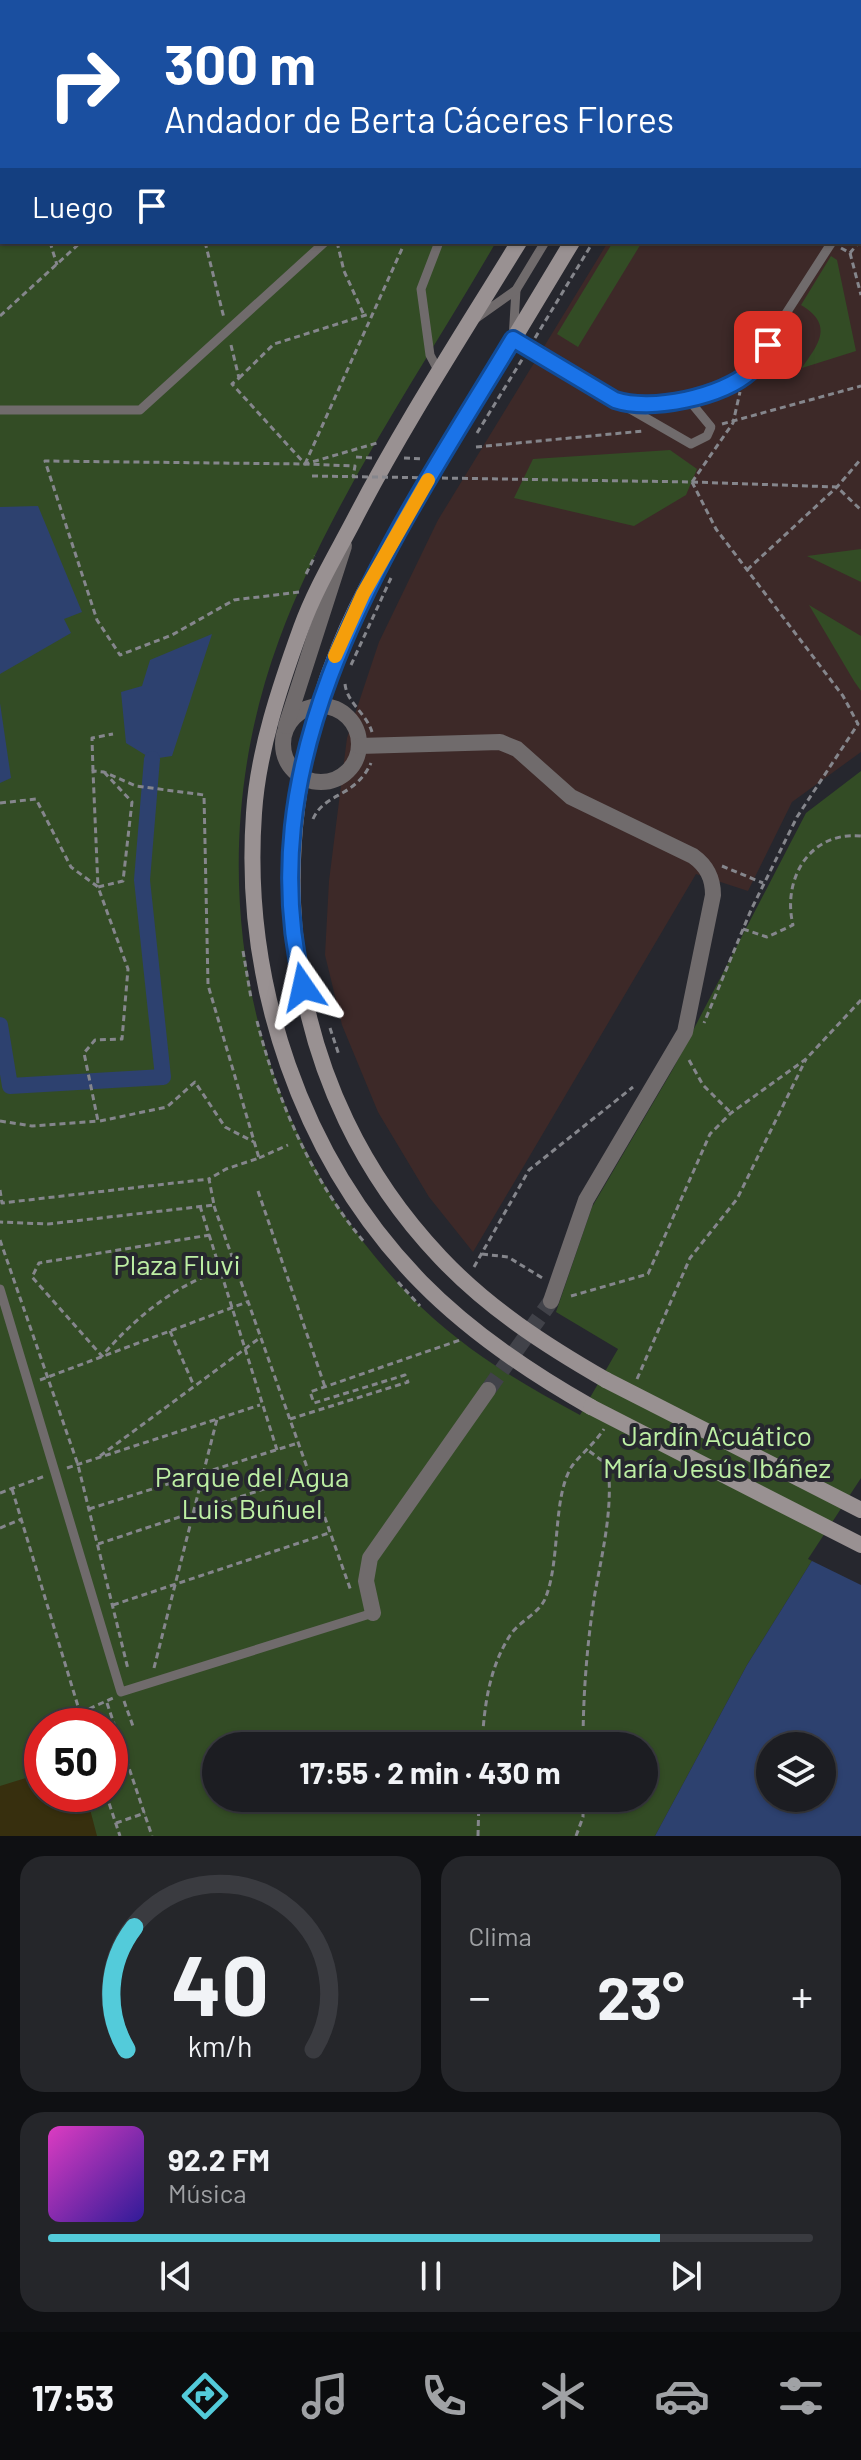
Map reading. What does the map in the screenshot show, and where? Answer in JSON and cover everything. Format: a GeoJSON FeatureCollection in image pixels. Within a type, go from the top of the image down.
{"type":"FeatureCollection","features":[{"type":"Feature","properties":{"kind":"main road"},"geometry":{"type":"LineString","coordinates":[[518,244],[387,458],[347,533],[301,626],[267,737],[254,810],[255,923],[279,1038],[315,1129],[367,1216],[424,1285],[502,1352],[591,1407],[861,1545]]}},
{"type":"Feature","properties":{"kind":"main road"},"geometry":{"type":"LineString","coordinates":[[571,244],[440,459],[298,716],[300,777],[292,829],[290,883],[297,962],[320,1049],[360,1148],[399,1208],[462,1279],[536,1338],[606,1380],[861,1510]]}},
{"type":"Feature","properties":{"kind":"street"},"geometry":{"type":"LineString","coordinates":[[347,533],[285,758],[300,777],[324,783],[343,776],[366,745]]}},
{"type":"Feature","properties":{"kind":"street"},"geometry":{"type":"LineString","coordinates":[[267,737],[298,716],[334,708],[348,716],[366,745]]}},
{"type":"Feature","properties":{"kind":"street"},"geometry":{"type":"LineString","coordinates":[[366,745],[500,742],[517,749],[571,797],[693,856],[704,865],[712,880],[713,895],[685,1032],[586,1200],[554,1294]]}},
{"type":"Feature","properties":{"kind":"street"},"geometry":{"type":"LineString","coordinates":[[373,1613],[365,1572],[376,1547],[488,1390]]}},
{"type":"Feature","properties":{"kind":"lane"},"geometry":{"type":"LineString","coordinates":[[0,410],[140,410],[323,244]]}},
{"type":"Feature","properties":{"kind":"lane"},"geometry":{"type":"LineString","coordinates":[[438,244],[421,289],[430,355],[439,372]]}},
{"type":"Feature","properties":{"kind":"lane"},"geometry":{"type":"LineString","coordinates":[[469,323],[516,290],[544,244]]}},
{"type":"Feature","properties":{"kind":"lane"},"geometry":{"type":"LineString","coordinates":[[615,400],[633,406],[688,399],[727,386],[752,369],[831,244]]}},
{"type":"Feature","properties":{"kind":"lane"},"geometry":{"type":"LineString","coordinates":[[516,290],[513,339],[691,444],[707,436],[710,425],[688,399]]}},
{"type":"Feature","properties":{"kind":"lane"},"geometry":{"type":"LineString","coordinates":[[0,1289],[121,1692],[373,1613]]}},
{"type":"Feature","properties":{"kind":"path"},"geometry":{"type":"LineString","coordinates":[[51,244],[57,265]]}},
{"type":"Feature","properties":{"kind":"path"},"geometry":{"type":"LineString","coordinates":[[0,316],[79,244]]}},
{"type":"Feature","properties":{"kind":"path"},"geometry":{"type":"LineString","coordinates":[[206,244],[239,378]]}},
{"type":"Feature","properties":{"kind":"path"},"geometry":{"type":"LineString","coordinates":[[337,244],[344,271],[364,315]]}},
{"type":"Feature","properties":{"kind":"path"},"geometry":{"type":"LineString","coordinates":[[305,464],[404,244]]}},
{"type":"Feature","properties":{"kind":"path"},"geometry":{"type":"LineString","coordinates":[[466,450],[592,244]]}},
{"type":"Feature","properties":{"kind":"path"},"geometry":{"type":"LineString","coordinates":[[835,244],[850,253],[861,295]]}},
{"type":"Feature","properties":{"kind":"path"},"geometry":{"type":"LineString","coordinates":[[850,253],[858,244]]}},
{"type":"Feature","properties":{"kind":"path"},"geometry":{"type":"LineString","coordinates":[[305,464],[232,384],[274,344],[372,313]]}},
{"type":"Feature","properties":{"kind":"path"},"geometry":{"type":"LineString","coordinates":[[710,425],[733,423],[861,386]]}},
{"type":"Feature","properties":{"kind":"path"},"geometry":{"type":"LineString","coordinates":[[692,482],[733,423]]}},
{"type":"Feature","properties":{"kind":"path"},"geometry":{"type":"LineString","coordinates":[[476,447],[663,429]]}},
{"type":"Feature","properties":{"kind":"path"},"geometry":{"type":"LineString","coordinates":[[305,464],[377,443]]}},
{"type":"Feature","properties":{"kind":"path"},"geometry":{"type":"LineString","coordinates":[[356,457],[440,459]]}},
{"type":"Feature","properties":{"kind":"path"},"geometry":{"type":"LineString","coordinates":[[747,570],[837,487],[861,459]]}},
{"type":"Feature","properties":{"kind":"path"},"geometry":{"type":"LineString","coordinates":[[299,592],[234,600],[172,635],[120,655],[97,620],[45,461],[355,466],[353,477]]}},
{"type":"Feature","properties":{"kind":"path"},"geometry":{"type":"LineString","coordinates":[[447,482],[455,470]]}},
{"type":"Feature","properties":{"kind":"path"},"geometry":{"type":"LineString","coordinates":[[312,476],[837,487],[861,510]]}},
{"type":"Feature","properties":{"kind":"path"},"geometry":{"type":"LineString","coordinates":[[692,482],[716,529],[843,696],[860,726],[797,817],[743,929],[701,1032]]}},
{"type":"Feature","properties":{"kind":"path"},"geometry":{"type":"LineString","coordinates":[[349,670],[396,568]]}},
{"type":"Feature","properties":{"kind":"path"},"geometry":{"type":"LineString","coordinates":[[311,825],[324,804],[348,793],[371,763],[366,745],[369,723],[347,695],[345,682]]}},
{"type":"Feature","properties":{"kind":"path"},"geometry":{"type":"LineString","coordinates":[[98,1121],[84,1053],[95,1040],[122,1039],[128,969],[98,887],[92,738],[113,734]]}},
{"type":"Feature","properties":{"kind":"path"},"geometry":{"type":"LineString","coordinates":[[93,771],[104,772],[136,786],[204,795],[208,985],[259,1158]]}},
{"type":"Feature","properties":{"kind":"path"},"geometry":{"type":"LineString","coordinates":[[98,887],[123,881],[132,802],[104,772]]}},
{"type":"Feature","properties":{"kind":"path"},"geometry":{"type":"LineString","coordinates":[[0,803],[36,799],[71,867],[98,887]]}},
{"type":"Feature","properties":{"kind":"path"},"geometry":{"type":"LineString","coordinates":[[743,929],[767,937],[793,925],[789,895],[794,876],[804,860],[832,840],[861,836]]}},
{"type":"Feature","properties":{"kind":"path"},"geometry":{"type":"LineString","coordinates":[[482,1254],[508,1257],[554,1294],[573,1297],[648,1274],[710,1134],[731,1113],[806,1059],[861,1000]]}},
{"type":"Feature","properties":{"kind":"path"},"geometry":{"type":"LineString","coordinates":[[327,1014],[340,1057]]}},
{"type":"Feature","properties":{"kind":"path"},"geometry":{"type":"LineString","coordinates":[[694,1047],[688,1061],[703,1085],[731,1113]]}},
{"type":"Feature","properties":{"kind":"path"},"geometry":{"type":"LineString","coordinates":[[632,1388],[690,1258],[737,1199],[806,1059]]}},
{"type":"Feature","properties":{"kind":"path"},"geometry":{"type":"LineString","coordinates":[[474,1267],[529,1170],[643,1078]]}},
{"type":"Feature","properties":{"kind":"path"},"geometry":{"type":"LineString","coordinates":[[0,1121],[32,1126],[98,1121],[167,1107],[195,1082],[225,1127],[254,1142]]}},
{"type":"Feature","properties":{"kind":"path"},"geometry":{"type":"LineString","coordinates":[[0,1190],[2,1203],[209,1179],[226,1169],[288,1145]]}},
{"type":"Feature","properties":{"kind":"path"},"geometry":{"type":"LineString","coordinates":[[209,1179],[214,1205],[352,1594],[367,1590]]}},
{"type":"Feature","properties":{"kind":"path"},"geometry":{"type":"LineString","coordinates":[[258,1191],[325,1387]]}},
{"type":"Feature","properties":{"kind":"path"},"geometry":{"type":"LineString","coordinates":[[0,1222],[48,1224],[214,1205]]}},
{"type":"Feature","properties":{"kind":"path"},"geometry":{"type":"LineString","coordinates":[[200,1206],[234,1307],[260,1405],[277,1450]]}},
{"type":"Feature","properties":{"kind":"path"},"geometry":{"type":"LineString","coordinates":[[102,1356],[32,1277],[39,1263],[210,1235]]}},
{"type":"Feature","properties":{"kind":"path"},"geometry":{"type":"LineString","coordinates":[[0,1240],[50,1376],[78,1465],[133,1688]]}},
{"type":"Feature","properties":{"kind":"path"},"geometry":{"type":"LineString","coordinates":[[102,1356],[131,1323],[191,1280],[222,1270]]}},
{"type":"Feature","properties":{"kind":"path"},"geometry":{"type":"LineString","coordinates":[[29,1384],[248,1301]]}},
{"type":"Feature","properties":{"kind":"path"},"geometry":{"type":"LineString","coordinates":[[170,1331],[194,1386]]}},
{"type":"Feature","properties":{"kind":"path"},"geometry":{"type":"LineString","coordinates":[[95,1459],[261,1337]]}},
{"type":"Feature","properties":{"kind":"path"},"geometry":{"type":"LineString","coordinates":[[290,1419],[408,1382],[405,1375],[314,1403],[310,1392],[460,1340]]}},
{"type":"Feature","properties":{"kind":"path"},"geometry":{"type":"LineString","coordinates":[[0,1493],[260,1405]]}},
{"type":"Feature","properties":{"kind":"path"},"geometry":{"type":"LineString","coordinates":[[150,1683],[217,1419]]}},
{"type":"Feature","properties":{"kind":"path"},"geometry":{"type":"LineString","coordinates":[[483,1732],[489,1680],[512,1633],[544,1602],[556,1564],[562,1501],[572,1467],[589,1451],[606,1426]]}},
{"type":"Feature","properties":{"kind":"path"},"geometry":{"type":"LineString","coordinates":[[89,1509],[298,1443]]}},
{"type":"Feature","properties":{"kind":"path"},"geometry":{"type":"LineString","coordinates":[[583,1732],[595,1595],[611,1491],[608,1465],[589,1451]]}},
{"type":"Feature","properties":{"kind":"path"},"geometry":{"type":"LineString","coordinates":[[98,1544],[309,1474]]}},
{"type":"Feature","properties":{"kind":"path"},"geometry":{"type":"LineString","coordinates":[[12,1488],[79,1708]]}},
{"type":"Feature","properties":{"kind":"path"},"geometry":{"type":"LineString","coordinates":[[0,1528],[22,1519]]}},
{"type":"Feature","properties":{"kind":"path"},"geometry":{"type":"LineString","coordinates":[[113,1605],[330,1532]]}},
{"type":"Feature","properties":{"kind":"path"},"geometry":{"type":"LineString","coordinates":[[121,1692],[134,1729]]}},
{"type":"Feature","properties":{"kind":"path"},"geometry":{"type":"LineString","coordinates":[[128,1764],[152,1836]]}},
{"type":"Feature","properties":{"kind":"path"},"geometry":{"type":"LineString","coordinates":[[112,1812],[120,1836]]}},
{"type":"Feature","properties":{"kind":"path"},"geometry":{"type":"LineString","coordinates":[[478,1836],[479,1812]]}},
{"type":"Feature","properties":{"kind":"path"},"geometry":{"type":"LineString","coordinates":[[576,1836],[583,1812]]}},
{"type":"Feature","properties":{"kind":"path"},"geometry":{"type":"LineString","coordinates":[[116,1823],[145,1813]]}},
{"type":"Feature","properties":{"kind":"shaded area"},"geometry":{"type":"Polygon","coordinates":[[[607,244],[861,244],[861,752],[792,802],[748,891],[696,874],[473,1252],[429,1197],[378,1112],[342,1025],[325,955],[329,881],[347,738],[379,642],[438,520],[607,244]]]}},
{"type":"Feature","properties":{"kind":"green space","name":"Parque del Agua Luis Buñuel"},"geometry":{"type":"Polygon","coordinates":[[[0,244],[495,244],[351,486],[300,588],[279,640],[254,726],[241,813],[240,901],[250,988],[273,1072],[307,1153],[353,1228],[411,1297],[450,1332],[491,1363],[580,1415],[618,1349],[556,1312],[592,1207],[673,1069],[806,813],[861,771],[861,1482],[747,1665],[655,1836],[0,1836],[0,244]]]}},
{"type":"Feature","properties":{"kind":"green space"},"geometry":{"type":"Polygon","coordinates":[[[612,244],[641,244],[578,347],[557,334],[612,244]]]}},
{"type":"Feature","properties":{"kind":"green space"},"geometry":{"type":"Polygon","coordinates":[[[831,256],[837,260],[856,351],[802,368],[817,345],[821,329],[812,313],[801,305],[831,256]]]}},
{"type":"Feature","properties":{"kind":"green space"},"geometry":{"type":"Polygon","coordinates":[[[670,450],[697,469],[686,495],[634,526],[514,498],[533,459],[670,450]]]}},
{"type":"Feature","properties":{"kind":"green space"},"geometry":{"type":"Polygon","coordinates":[[[861,549],[861,582],[807,556],[861,549]]]}},
{"type":"Feature","properties":{"kind":"green space"},"geometry":{"type":"Polygon","coordinates":[[[809,605],[861,636],[861,691],[854,681],[809,605]]]}},
{"type":"Feature","properties":{"kind":"sand"},"geometry":{"type":"Polygon","coordinates":[[[24,1779],[24,1812],[91,1812],[97,1836],[0,1836],[0,1786],[24,1779]]]}},
{"type":"Feature","properties":{"kind":"water"},"geometry":{"type":"Polygon","coordinates":[[[38,506],[82,612],[64,619],[71,633],[0,674],[0,507],[38,506]]]}},
{"type":"Feature","properties":{"kind":"water"},"geometry":{"type":"Polygon","coordinates":[[[212,634],[172,756],[152,759],[126,743],[121,692],[142,686],[150,660],[212,634]]]}},
{"type":"Feature","properties":{"kind":"water"},"geometry":{"type":"Polygon","coordinates":[[[0,703],[11,778],[0,783],[0,703]]]}},
{"type":"Feature","properties":{"kind":"water"},"geometry":{"type":"Polygon","coordinates":[[[861,1482],[861,1836],[655,1836],[747,1665],[861,1482]]]}},
{"type":"Feature","properties":{"kind":"pier"},"geometry":{"type":"Polygon","coordinates":[[[861,1478],[861,1585],[808,1559],[861,1478]]]}},
{"type":"Feature","properties":{"kind":"waterway"},"geometry":{"type":"LineString","coordinates":[[0,1025],[10,1086],[163,1077],[142,880],[152,759]]}},
{"type":"Feature","properties":{"kind":"tunnel"},"geometry":{"type":"LineString","coordinates":[[488,1390],[551,1301]]}},
{"type":"Feature","properties":{"kind":"slow traffic"},"geometry":{"type":"LineString","coordinates":[[335,656],[363,594],[428,480]]}},
{"type":"Feature","properties":{"kind":"route"},"geometry":{"type":"LineString","coordinates":[[303,987],[297,962],[290,883],[292,829],[300,777],[317,706],[363,594],[404,518],[513,339],[615,400],[633,406],[688,399],[727,386],[752,369],[768,345]]}},
{"type":"Feature","properties":{"kind":"park label","name":"Plaza Fluvi"},"geometry":{"type":"Point","coordinates":[177,1265]}},
{"type":"Feature","properties":{"kind":"park label","name":"Jardín Acuático María Jesús Ibáñez"},"geometry":{"type":"Point","coordinates":[717,1452]}}]}
